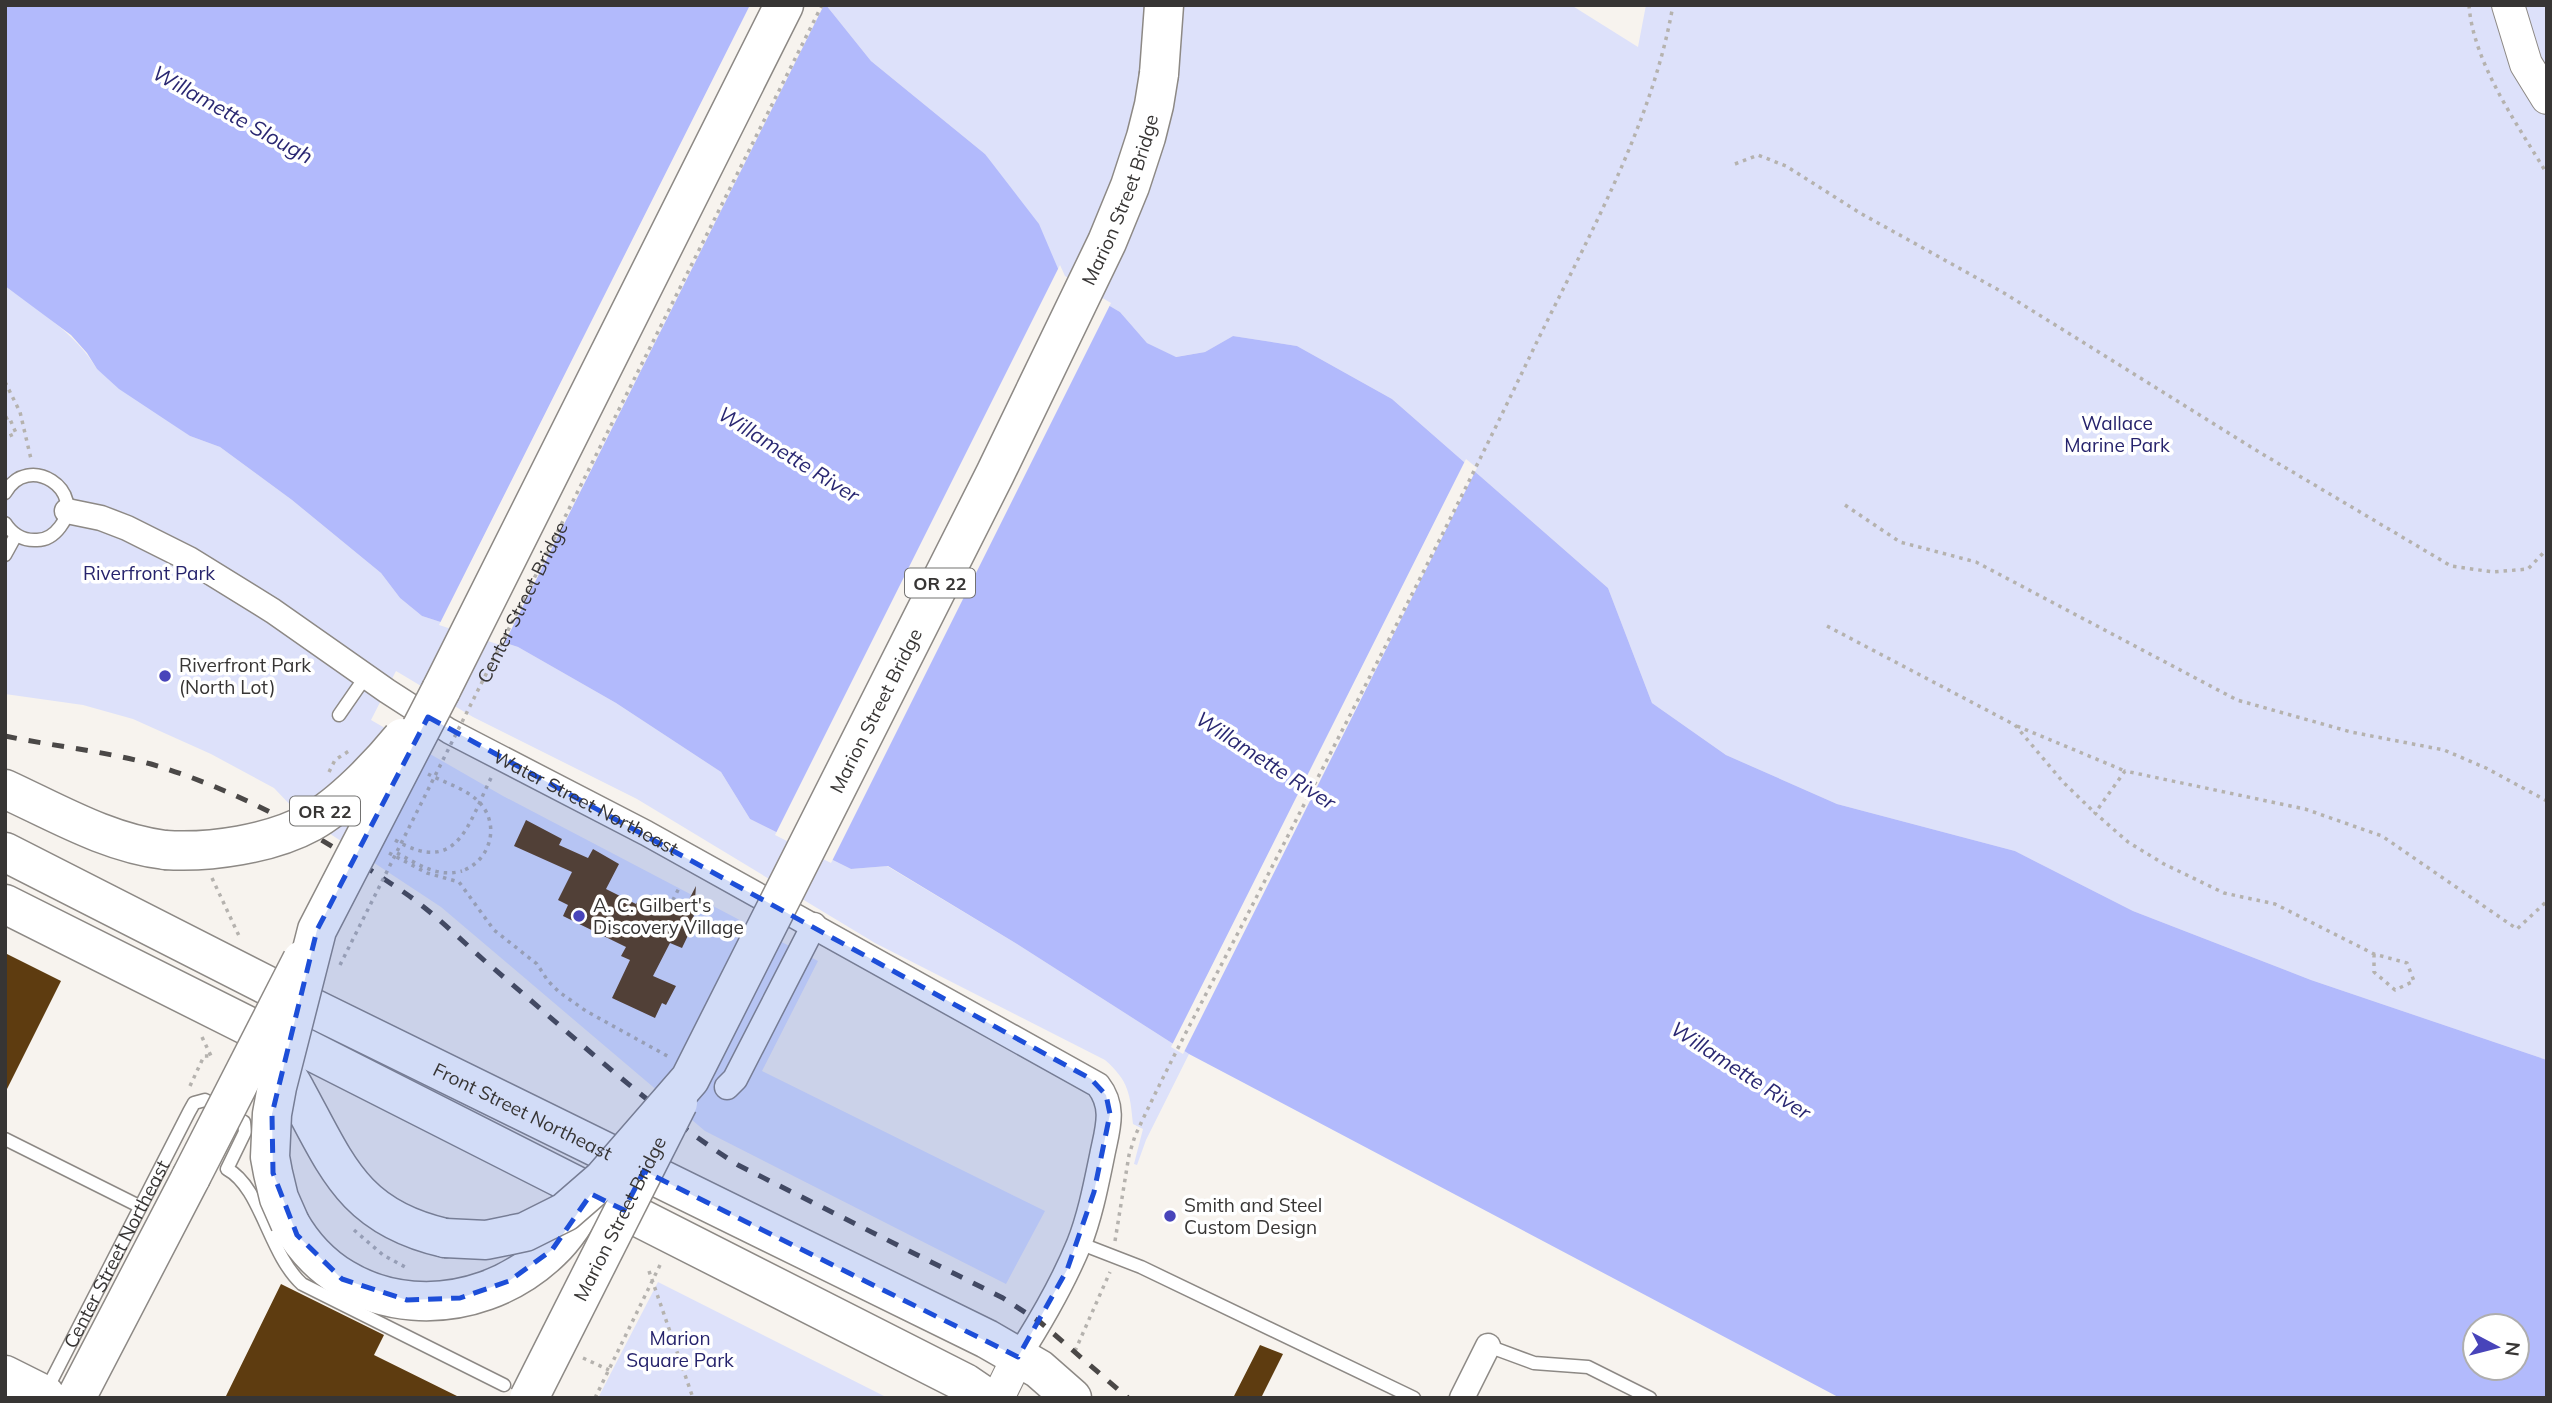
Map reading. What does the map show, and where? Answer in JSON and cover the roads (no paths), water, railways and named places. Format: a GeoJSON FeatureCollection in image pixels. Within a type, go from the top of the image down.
{"type":"FeatureCollection","features":[{"type":"Feature","properties":{"kind":"main road","name":"Center Street Bridge"},"geometry":{"type":"LineString","coordinates":[[191,1177],[441,691],[784,5]]}},
{"type":"Feature","properties":{"kind":"main road","name":"Marion Street Bridge"},"geometry":{"type":"LineString","coordinates":[[516,1391],[989,486],[1107,242],[1130,186],[1154,105],[1164,29],[1164,5]]}},
{"type":"Feature","properties":{"kind":"main road","name":"OR 22"},"geometry":{"type":"LineString","coordinates":[[5,789],[95,831],[140,847],[165,850],[227,848],[267,839],[312,822],[383,761],[441,691]]}},
{"type":"Feature","properties":{"kind":"main road","name":"Front Street Northeast"},"geometry":{"type":"LineString","coordinates":[[5,852],[280,992],[987,1339],[1039,1369],[1072,1398]]}},
{"type":"Feature","properties":{"kind":"main road","name":"OR 22"},"geometry":{"type":"LineString","coordinates":[[5,904],[252,1028],[296,1089],[349,1185],[363,1199],[393,1220],[445,1238],[486,1240],[525,1232],[565,1212],[603,1180],[684,1070]]}},
{"type":"Feature","properties":{"kind":"main road"},"geometry":{"type":"LineString","coordinates":[[317,930],[272,1114],[270,1157],[279,1198],[290,1223],[309,1251],[324,1265],[356,1286],[373,1293],[399,1299],[442,1300],[477,1294],[524,1272],[564,1237],[591,1194]]}},
{"type":"Feature","properties":{"kind":"main road"},"geometry":{"type":"LineString","coordinates":[[252,1028],[295,1043],[965,1383],[987,1398]]}},
{"type":"Feature","properties":{"kind":"main road","name":"Center Street Northeast"},"geometry":{"type":"LineString","coordinates":[[60,1396],[191,1177]]}},
{"type":"Feature","properties":{"kind":"main road"},"geometry":{"type":"LineString","coordinates":[[5,1375],[60,1396]]}},
{"type":"Feature","properties":{"kind":"street"},"geometry":{"type":"LineString","coordinates":[[2508,5],[2526,64],[2547,98]]}},
{"type":"Feature","properties":{"kind":"street","name":"Water Street Northeast"},"geometry":{"type":"LineString","coordinates":[[67,512],[101,518],[127,528],[188,559],[273,611],[449,731],[646,833],[1091,1079],[1106,1095],[1110,1114],[1094,1192],[1079,1243]]}},
{"type":"Feature","properties":{"kind":"street"},"geometry":{"type":"LineString","coordinates":[[727,1087],[735,1079],[814,925]]}},
{"type":"Feature","properties":{"kind":"street"},"geometry":{"type":"LineString","coordinates":[[998,1398],[1079,1243]]}},
{"type":"Feature","properties":{"kind":"street"},"geometry":{"type":"LineString","coordinates":[[1462,1398],[1488,1346]]}},
{"type":"Feature","properties":{"kind":"lane"},"geometry":{"type":"LineString","coordinates":[[5,493],[14,482],[24,477],[45,476],[55,482],[67,500],[64,522],[48,538],[26,539],[16,535],[5,523]]}},
{"type":"Feature","properties":{"kind":"lane"},"geometry":{"type":"LineString","coordinates":[[5,555],[16,535]]}},
{"type":"Feature","properties":{"kind":"lane"},"geometry":{"type":"LineString","coordinates":[[339,715],[366,676]]}},
{"type":"Feature","properties":{"kind":"lane","name":"Center Street Northeast"},"geometry":{"type":"LineString","coordinates":[[60,1396],[139,1206],[189,1112],[199,1100],[210,1101],[244,1122],[245,1132],[227,1169],[244,1181],[281,1260],[292,1275],[302,1284],[516,1391]]}},
{"type":"Feature","properties":{"kind":"lane"},"geometry":{"type":"LineString","coordinates":[[5,1139],[139,1206]]}},
{"type":"Feature","properties":{"kind":"lane"},"geometry":{"type":"LineString","coordinates":[[1079,1243],[1141,1267],[1414,1398]]}},
{"type":"Feature","properties":{"kind":"lane"},"geometry":{"type":"LineString","coordinates":[[1488,1346],[1534,1363],[1588,1367],[1650,1398]]}},
{"type":"Feature","properties":{"kind":"water"},"geometry":{"type":"Polygon","coordinates":[[[5,5],[826,5],[871,61],[985,154],[1039,224],[1062,278],[1120,312],[1147,343],[1176,357],[1205,352],[1233,336],[1297,346],[1392,399],[1608,588],[1652,703],[1726,755],[1837,804],[2015,851],[2133,911],[2311,980],[2547,1060],[2547,1398],[1840,1398],[1189,1054],[1017,944],[888,866],[851,869],[750,819],[721,772],[616,703],[518,647],[422,616],[400,598],[381,573],[292,500],[220,447],[190,436],[119,389],[97,369],[71,335],[5,286],[5,5]]]}},
{"type":"Feature","properties":{"kind":"railway"},"geometry":{"type":"LineString","coordinates":[[5,736],[115,756],[185,775],[251,803],[314,836],[375,873],[426,909],[609,1068],[704,1142],[738,1165],[1003,1298],[1040,1322],[1128,1398]]}},
{"type":"Feature","properties":{"kind":"place","name":"Riverfront Park (North Lot)"},"geometry":{"type":"Point","coordinates":[165,676]}},
{"type":"Feature","properties":{"kind":"place","name":"A. C. Gilbert's Discovery Village"},"geometry":{"type":"Point","coordinates":[579,916]}},
{"type":"Feature","properties":{"kind":"place","name":"Smith and Steel Custom Design"},"geometry":{"type":"Point","coordinates":[1170,1216]}},
{"type":"Feature","properties":{"kind":"water label","name":"Willamette Slough"},"geometry":{"type":"Point","coordinates":[233,114]}},
{"type":"Feature","properties":{"kind":"water label","name":"Willamette River"},"geometry":{"type":"Point","coordinates":[789,454]}},
{"type":"Feature","properties":{"kind":"water label","name":"Willamette River"},"geometry":{"type":"Point","coordinates":[1266,760]}},
{"type":"Feature","properties":{"kind":"water label","name":"Willamette River"},"geometry":{"type":"Point","coordinates":[1741,1070]}},
{"type":"Feature","properties":{"kind":"park label","name":"Wallace Marine Park"},"geometry":{"type":"Point","coordinates":[2117,434]}},
{"type":"Feature","properties":{"kind":"park label","name":"Riverfront Park"},"geometry":{"type":"Point","coordinates":[149,573]}},
{"type":"Feature","properties":{"kind":"park label","name":"Marion Square Park"},"geometry":{"type":"Point","coordinates":[680,1349]}}]}
